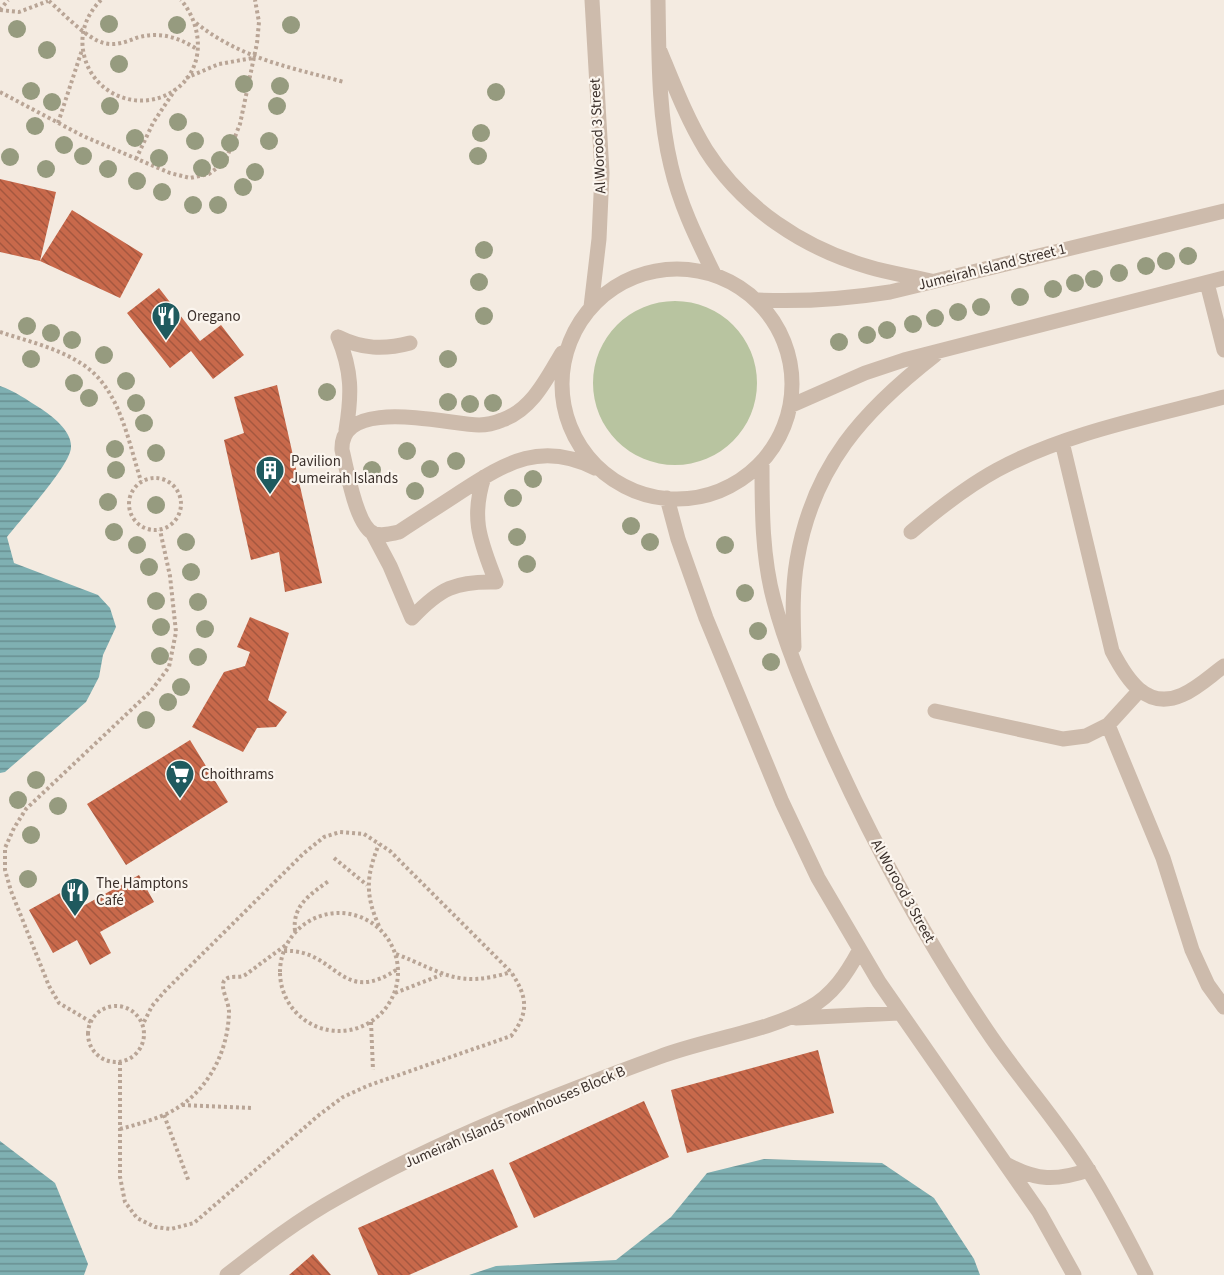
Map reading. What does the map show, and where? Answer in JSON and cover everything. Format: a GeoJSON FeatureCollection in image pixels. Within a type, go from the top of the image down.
{"type":"FeatureCollection","features":[{"type":"Feature","properties":{"kind":"street","name":"Al Worood 3 Street"},"geometry":{"type":"LineString","coordinates":[[591,307],[599,239],[602,173],[592,0]]}},
{"type":"Feature","properties":{"kind":"street"},"geometry":{"type":"LineString","coordinates":[[658,0],[662,108],[670,166],[688,222],[714,274]]}},
{"type":"Feature","properties":{"kind":"street"},"geometry":{"type":"LineString","coordinates":[[660,51],[687,115],[707,151],[732,184],[761,212],[794,236],[831,254],[869,267],[934,282]]}},
{"type":"Feature","properties":{"kind":"street","name":"Jumeirah Island Street 1"},"geometry":{"type":"LineString","coordinates":[[758,300],[802,302],[847,299],[890,292],[1224,211]]}},
{"type":"Feature","properties":{"kind":"street"},"geometry":{"type":"LineString","coordinates":[[346,430],[356,423],[376,418],[394,417],[481,425],[503,420],[523,409],[538,392],[591,307],[617,285],[648,272],[681,268],[714,274],[737,285],[758,300],[780,331],[792,368],[790,406],[779,437],[762,465],[732,485],[700,497],[667,498],[631,490],[581,461],[561,455],[539,455],[519,459],[484,477],[399,532],[385,535],[373,534]]}},
{"type":"Feature","properties":{"kind":"street"},"geometry":{"type":"LineString","coordinates":[[790,406],[865,373],[943,348],[1224,278]]}},
{"type":"Feature","properties":{"kind":"street"},"geometry":{"type":"LineString","coordinates":[[1207,283],[1224,350]]}},
{"type":"Feature","properties":{"kind":"street"},"geometry":{"type":"LineString","coordinates":[[573,335],[563,370],[564,407],[577,442],[600,470]]}},
{"type":"Feature","properties":{"kind":"street"},"geometry":{"type":"LineString","coordinates":[[410,343],[396,347],[373,348],[351,344],[338,337],[349,368],[351,385],[342,450],[360,516],[365,526],[373,534],[390,566],[412,618],[428,600],[449,588],[472,582],[496,582],[481,542],[477,520],[477,498],[484,477]]}},
{"type":"Feature","properties":{"kind":"street"},"geometry":{"type":"LineString","coordinates":[[795,665],[793,602],[797,560],[807,520],[822,481],[842,445],[868,412],[898,383],[943,348]]}},
{"type":"Feature","properties":{"kind":"street"},"geometry":{"type":"LineString","coordinates":[[911,532],[938,509],[977,482],[1029,454],[1062,442],[1224,397]]}},
{"type":"Feature","properties":{"kind":"street"},"geometry":{"type":"LineString","coordinates":[[1062,442],[1112,651],[1124,675],[1139,691],[1159,699],[1180,696],[1201,684],[1224,666]]}},
{"type":"Feature","properties":{"kind":"street","name":"Al Worood 3 Street"},"geometry":{"type":"LineString","coordinates":[[762,465],[763,533],[774,601],[795,665],[866,824],[904,898],[947,970],[993,1039],[1089,1170],[1122,1226],[1146,1275]]}},
{"type":"Feature","properties":{"kind":"street"},"geometry":{"type":"LineString","coordinates":[[667,498],[678,539],[705,618],[782,802],[818,878],[859,951],[899,1013],[1039,1212],[1074,1275]]}},
{"type":"Feature","properties":{"kind":"street"},"geometry":{"type":"LineString","coordinates":[[935,711],[1063,739],[1086,736],[1108,725],[1139,691]]}},
{"type":"Feature","properties":{"kind":"street"},"geometry":{"type":"LineString","coordinates":[[1108,725],[1160,849],[1192,950],[1208,985],[1224,1007]]}},
{"type":"Feature","properties":{"kind":"street","name":"Jumeirah Islands Townhouses Block B"},"geometry":{"type":"LineString","coordinates":[[227,1275],[274,1238],[338,1197],[458,1138],[530,1107],[662,1056],[790,1018],[812,1007],[831,992],[847,973],[859,951]]}},
{"type":"Feature","properties":{"kind":"street","name":"Jumeirah Islands Townhouses Block B"},"geometry":{"type":"LineString","coordinates":[[790,1018],[899,1013]]}},
{"type":"Feature","properties":{"kind":"street"},"geometry":{"type":"LineString","coordinates":[[1004,1162],[1023,1173],[1043,1178],[1065,1178],[1089,1170]]}},
{"type":"Feature","properties":{"kind":"path"},"geometry":{"type":"LineString","coordinates":[[0,10],[8,0]]}},
{"type":"Feature","properties":{"kind":"path"},"geometry":{"type":"LineString","coordinates":[[58,123],[82,50],[83,30],[88,17],[100,0]]}},
{"type":"Feature","properties":{"kind":"path"},"geometry":{"type":"LineString","coordinates":[[136,159],[153,123],[194,65],[198,50],[196,23],[181,0]]}},
{"type":"Feature","properties":{"kind":"path"},"geometry":{"type":"LineString","coordinates":[[0,92],[58,123],[170,173],[190,178],[209,174],[225,162],[240,124],[259,22],[255,0]]}},
{"type":"Feature","properties":{"kind":"path"},"geometry":{"type":"LineString","coordinates":[[0,10],[19,12],[49,1],[94,39],[105,44],[163,35],[176,38],[198,50]]}},
{"type":"Feature","properties":{"kind":"path"},"geometry":{"type":"LineString","coordinates":[[196,23],[224,43],[254,58],[344,82]]}},
{"type":"Feature","properties":{"kind":"path"},"geometry":{"type":"LineString","coordinates":[[82,50],[86,65],[94,78],[117,96],[132,100],[148,100],[176,89]]}},
{"type":"Feature","properties":{"kind":"path"},"geometry":{"type":"LineString","coordinates":[[186,78],[219,64],[254,58]]}},
{"type":"Feature","properties":{"kind":"path"},"geometry":{"type":"LineString","coordinates":[[0,332],[52,349],[83,364],[108,389],[122,421],[141,482]]}},
{"type":"Feature","properties":{"kind":"path"},"geometry":{"type":"LineString","coordinates":[[153,477],[166,480],[176,488],[181,500],[179,513],[172,524],[160,530],[146,529],[134,520],[128,507],[131,492],[141,482],[153,477]]}},
{"type":"Feature","properties":{"kind":"path"},"geometry":{"type":"LineString","coordinates":[[91,1022],[60,1003],[49,986],[11,891],[5,870],[5,848],[26,809],[151,691],[169,667],[176,632],[170,576],[160,530]]}},
{"type":"Feature","properties":{"kind":"path"},"geometry":{"type":"LineString","coordinates":[[120,1062],[120,1177],[125,1202],[137,1218],[155,1227],[171,1229],[194,1223],[343,1097],[367,1086],[511,1036],[519,1026],[525,1010],[522,988],[511,972],[390,851],[364,834],[340,832],[324,837],[304,853],[165,991],[152,1006],[142,1024]]}},
{"type":"Feature","properties":{"kind":"path"},"geometry":{"type":"LineString","coordinates":[[379,844],[370,864],[368,886],[370,907],[379,928]]}},
{"type":"Feature","properties":{"kind":"path"},"geometry":{"type":"LineString","coordinates":[[334,858],[368,886]]}},
{"type":"Feature","properties":{"kind":"path"},"geometry":{"type":"LineString","coordinates":[[295,932],[294,922],[301,903],[330,880]]}},
{"type":"Feature","properties":{"kind":"path"},"geometry":{"type":"LineString","coordinates":[[336,913],[352,914],[366,919],[379,928],[389,939],[396,954],[399,969],[395,993],[381,1014],[358,1028],[336,1031],[315,1026],[291,1008],[280,981],[280,966],[286,945],[295,932],[307,922],[321,915],[336,913]]}},
{"type":"Feature","properties":{"kind":"path"},"geometry":{"type":"LineString","coordinates":[[120,1129],[164,1115],[182,1105],[195,1093],[211,1075],[222,1053],[228,1029],[229,1004],[222,987],[223,982],[226,978],[246,974],[286,945]]}},
{"type":"Feature","properties":{"kind":"path"},"geometry":{"type":"LineString","coordinates":[[284,951],[297,950],[308,953],[353,982],[369,983],[385,978],[399,969]]}},
{"type":"Feature","properties":{"kind":"path"},"geometry":{"type":"LineString","coordinates":[[396,954],[442,975],[459,978],[477,979],[511,972]]}},
{"type":"Feature","properties":{"kind":"path"},"geometry":{"type":"LineString","coordinates":[[395,993],[442,975]]}},
{"type":"Feature","properties":{"kind":"path"},"geometry":{"type":"LineString","coordinates":[[117,1006],[128,1009],[137,1015],[142,1024],[142,1044],[129,1059],[120,1062],[110,1061],[101,1057],[89,1042],[91,1022],[97,1014],[107,1008],[117,1006]]}},
{"type":"Feature","properties":{"kind":"path"},"geometry":{"type":"LineString","coordinates":[[371,1022],[373,1071]]}},
{"type":"Feature","properties":{"kind":"path"},"geometry":{"type":"LineString","coordinates":[[182,1105],[253,1108]]}},
{"type":"Feature","properties":{"kind":"path"},"geometry":{"type":"LineString","coordinates":[[164,1115],[189,1182]]}},
{"type":"Feature","properties":{"kind":"green space"},"geometry":{"type":"Polygon","coordinates":[[[675,301],[691,302],[706,307],[733,325],[751,352],[756,367],[756,399],[751,414],[733,441],[706,459],[691,464],[675,465],[659,464],[644,459],[617,441],[599,414],[594,399],[593,383],[594,367],[599,352],[617,325],[644,307],[659,302],[675,301]]]}},
{"type":"Feature","properties":{"kind":"water"},"geometry":{"type":"Polygon","coordinates":[[[0,386],[21,396],[55,420],[68,435],[71,447],[69,455],[54,479],[7,537],[14,563],[98,595],[110,608],[116,627],[103,655],[99,677],[86,702],[5,772],[0,773],[0,386]]]}},
{"type":"Feature","properties":{"kind":"water"},"geometry":{"type":"Polygon","coordinates":[[[0,1141],[55,1183],[88,1264],[84,1275],[0,1275],[0,1141]]]}},
{"type":"Feature","properties":{"kind":"water"},"geometry":{"type":"Polygon","coordinates":[[[764,1159],[882,1163],[934,1198],[974,1259],[980,1275],[469,1275],[496,1266],[616,1260],[671,1217],[707,1173],[764,1159]]]}},
{"type":"Feature","properties":{"kind":"building"},"geometry":{"type":"Polygon","coordinates":[[[0,179],[56,192],[40,261],[0,252],[0,179]]]}},
{"type":"Feature","properties":{"kind":"building"},"geometry":{"type":"Polygon","coordinates":[[[72,210],[143,254],[120,298],[40,261],[72,210]]]}},
{"type":"Feature","properties":{"kind":"building"},"geometry":{"type":"Polygon","coordinates":[[[159,288],[200,341],[221,325],[244,355],[213,379],[191,351],[170,368],[127,313],[159,288]]]}},
{"type":"Feature","properties":{"kind":"building","name":"Pavilion Jumeirah Islands"},"geometry":{"type":"Polygon","coordinates":[[[277,385],[322,583],[285,592],[279,552],[251,560],[224,440],[244,433],[234,397],[277,385]]]}},
{"type":"Feature","properties":{"kind":"building"},"geometry":{"type":"Polygon","coordinates":[[[250,617],[289,633],[268,700],[287,712],[276,727],[257,728],[243,752],[192,727],[224,672],[245,666],[250,652],[237,647],[250,617]]]}},
{"type":"Feature","properties":{"kind":"building"},"geometry":{"type":"Polygon","coordinates":[[[190,740],[228,802],[126,865],[87,804],[190,740]]]}},
{"type":"Feature","properties":{"kind":"building"},"geometry":{"type":"Polygon","coordinates":[[[139,875],[154,902],[100,932],[111,953],[90,965],[77,940],[53,953],[29,910],[73,886],[83,906],[139,875]]]}},
{"type":"Feature","properties":{"kind":"building"},"geometry":{"type":"Polygon","coordinates":[[[818,1050],[834,1113],[687,1153],[671,1090],[818,1050]]]}},
{"type":"Feature","properties":{"kind":"building"},"geometry":{"type":"Polygon","coordinates":[[[644,1101],[669,1157],[534,1218],[509,1163],[644,1101]]]}},
{"type":"Feature","properties":{"kind":"building"},"geometry":{"type":"Polygon","coordinates":[[[493,1169],[518,1227],[409,1275],[378,1275],[358,1228],[493,1169]]]}},
{"type":"Feature","properties":{"kind":"building"},"geometry":{"type":"Polygon","coordinates":[[[313,1254],[331,1275],[289,1275],[313,1254]]]}},
{"type":"Feature","properties":{"kind":"place","name":"Oregano"},"geometry":{"type":"Point","coordinates":[166,342]}},
{"type":"Feature","properties":{"kind":"place","name":"Pavilion Jumeirah Islands"},"geometry":{"type":"Point","coordinates":[270,496]}},
{"type":"Feature","properties":{"kind":"place","name":"Choithrams"},"geometry":{"type":"Point","coordinates":[180,800]}},
{"type":"Feature","properties":{"kind":"place","name":"The Hamptons Café"},"geometry":{"type":"Point","coordinates":[75,918]}}]}
